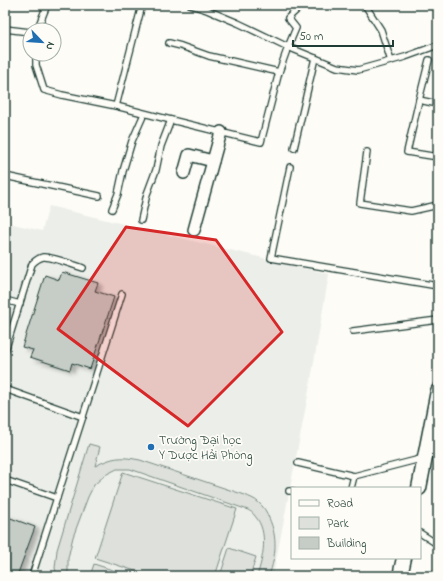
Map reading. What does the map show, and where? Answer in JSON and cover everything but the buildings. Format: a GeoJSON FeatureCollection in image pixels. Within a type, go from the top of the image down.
{"type":"FeatureCollection","features":[{"type":"Feature","properties":{"kind":"street"},"geometry":{"type":"LineString","coordinates":[[194,230],[221,132]]}},
{"type":"Feature","properties":{"kind":"street"},"geometry":{"type":"LineString","coordinates":[[184,173],[189,155],[214,161]]}},
{"type":"Feature","properties":{"kind":"street"},"geometry":{"type":"LineString","coordinates":[[418,487],[438,391]]}},
{"type":"Feature","properties":{"kind":"street"},"geometry":{"type":"LineString","coordinates":[[400,576],[404,559]]}},
{"type":"Feature","properties":{"kind":"lane"},"geometry":{"type":"LineString","coordinates":[[40,22],[47,5]]}},
{"type":"Feature","properties":{"kind":"lane"},"geometry":{"type":"LineString","coordinates":[[116,106],[142,5]]}},
{"type":"Feature","properties":{"kind":"lane"},"geometry":{"type":"LineString","coordinates":[[191,5],[238,23],[288,47],[337,67],[358,70],[405,57],[438,45]]}},
{"type":"Feature","properties":{"kind":"lane"},"geometry":{"type":"LineString","coordinates":[[36,62],[44,90],[116,106],[261,142],[279,72],[296,28],[288,18],[302,5]]}},
{"type":"Feature","properties":{"kind":"lane"},"geometry":{"type":"LineString","coordinates":[[365,5],[382,30],[391,61]]}},
{"type":"Feature","properties":{"kind":"lane"},"geometry":{"type":"LineString","coordinates":[[5,29],[22,31]]}},
{"type":"Feature","properties":{"kind":"lane"},"geometry":{"type":"LineString","coordinates":[[170,43],[210,56],[279,72]]}},
{"type":"Feature","properties":{"kind":"lane"},"geometry":{"type":"LineString","coordinates":[[294,148],[315,58]]}},
{"type":"Feature","properties":{"kind":"lane"},"geometry":{"type":"LineString","coordinates":[[429,60],[407,152],[438,157]]}},
{"type":"Feature","properties":{"kind":"lane"},"geometry":{"type":"LineString","coordinates":[[419,100],[438,104]]}},
{"type":"Feature","properties":{"kind":"lane"},"geometry":{"type":"LineString","coordinates":[[112,209],[118,194],[132,141],[144,114]]}},
{"type":"Feature","properties":{"kind":"lane"},"geometry":{"type":"LineString","coordinates":[[141,220],[147,194],[156,170],[161,146],[171,120]]}},
{"type":"Feature","properties":{"kind":"lane"},"geometry":{"type":"LineString","coordinates":[[367,152],[360,203],[412,211],[438,205]]}},
{"type":"Feature","properties":{"kind":"lane"},"geometry":{"type":"LineString","coordinates":[[290,167],[272,258],[438,286]]}},
{"type":"Feature","properties":{"kind":"lane"},"geometry":{"type":"LineString","coordinates":[[5,176],[99,196]]}},
{"type":"Feature","properties":{"kind":"lane"},"geometry":{"type":"LineString","coordinates":[[5,351],[32,264],[36,260],[44,257],[83,268]]}},
{"type":"Feature","properties":{"kind":"lane"},"geometry":{"type":"LineString","coordinates":[[32,576],[122,294]]}},
{"type":"Feature","properties":{"kind":"lane"},"geometry":{"type":"LineString","coordinates":[[5,300],[20,304]]}},
{"type":"Feature","properties":{"kind":"lane"},"geometry":{"type":"LineString","coordinates":[[353,331],[438,320]]}},
{"type":"Feature","properties":{"kind":"lane"},"geometry":{"type":"LineString","coordinates":[[5,389],[83,417]]}},
{"type":"Feature","properties":{"kind":"lane"},"geometry":{"type":"LineString","coordinates":[[298,463],[354,476],[425,458]]}},
{"type":"Feature","properties":{"kind":"lane"},"geometry":{"type":"LineString","coordinates":[[351,487],[354,476]]}},
{"type":"Feature","properties":{"kind":"lane"},"geometry":{"type":"LineString","coordinates":[[5,480],[57,498]]}},
{"type":"Feature","properties":{"kind":"lane"},"geometry":{"type":"LineString","coordinates":[[421,534],[437,544],[438,543]]}},
{"type":"Feature","properties":{"kind":"highlighted area"},"geometry":{"type":"Polygon","coordinates":[[[126,227],[216,240],[282,332],[188,426],[58,329],[126,227]]]}},
{"type":"Feature","properties":{"kind":"shaded area","name":"Trường Đại học Y Dược Hải Phòng"},"geometry":{"type":"Polygon","coordinates":[[[49,206],[329,274],[310,385],[273,576],[5,576],[5,222],[42,231],[49,206]]]}},
{"type":"Feature","properties":{"kind":"green space"},"geometry":{"type":"Polygon","coordinates":[[[89,444],[100,447],[95,466],[117,458],[140,460],[245,495],[257,501],[267,514],[274,533],[275,547],[269,576],[257,576],[264,545],[262,530],[259,522],[251,512],[130,469],[117,469],[105,475],[94,485],[73,537],[68,558],[68,572],[70,576],[57,576],[55,568],[57,550],[89,444]]]}},
{"type":"Feature","properties":{"kind":"green space"},"geometry":{"type":"Polygon","coordinates":[[[123,472],[237,509],[215,576],[151,576],[95,558],[123,472]]]}},
{"type":"Feature","properties":{"kind":"green space"},"geometry":{"type":"Polygon","coordinates":[[[229,548],[256,557],[250,576],[220,576],[229,548]]]}},
{"type":"Feature","properties":{"kind":"green space"},"geometry":{"type":"Polygon","coordinates":[[[94,564],[131,576],[90,576],[94,564]]]}},
{"type":"Feature","properties":{"kind":"place","name":"Trường Đại học Y Dược Hải Phòng"},"geometry":{"type":"Point","coordinates":[151,447]}}]}
